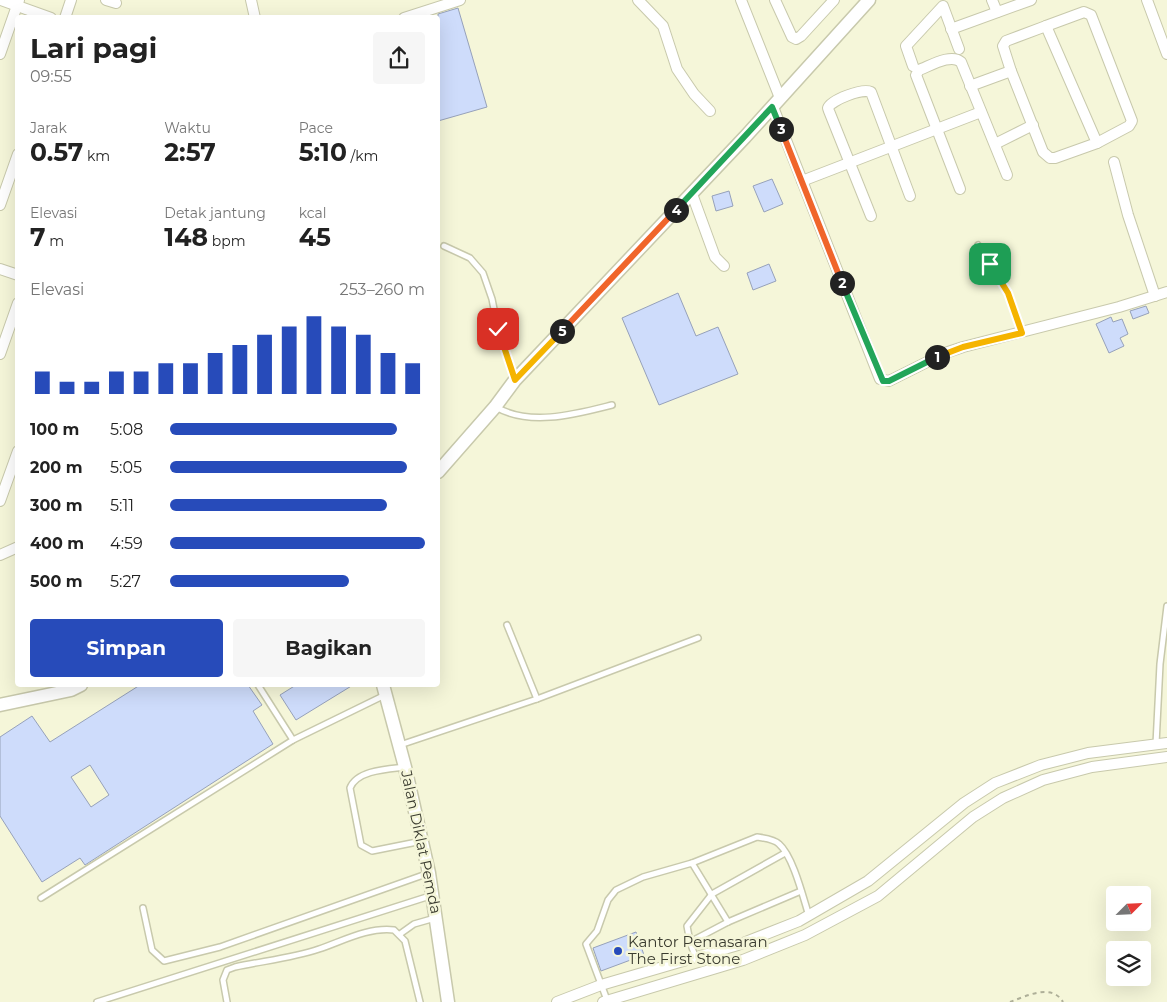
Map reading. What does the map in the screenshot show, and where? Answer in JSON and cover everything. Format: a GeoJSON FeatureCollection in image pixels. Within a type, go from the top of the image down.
{"type":"FeatureCollection","features":[{"type":"Feature","properties":{"kind":"street"},"geometry":{"type":"LineString","coordinates":[[1,0],[18,3],[44,15]]}},
{"type":"Feature","properties":{"kind":"street"},"geometry":{"type":"LineString","coordinates":[[66,15],[71,0]]}},
{"type":"Feature","properties":{"kind":"street"},"geometry":{"type":"LineString","coordinates":[[251,0],[254,15]]}},
{"type":"Feature","properties":{"kind":"street"},"geometry":{"type":"LineString","coordinates":[[413,15],[460,0]]}},
{"type":"Feature","properties":{"kind":"street"},"geometry":{"type":"LineString","coordinates":[[638,0],[663,26],[677,69],[694,94],[710,111]]}},
{"type":"Feature","properties":{"kind":"street"},"geometry":{"type":"LineString","coordinates":[[741,0],[804,180],[880,379],[889,381],[938,356],[963,347],[1022,333],[1167,292]]}},
{"type":"Feature","properties":{"kind":"street"},"geometry":{"type":"LineString","coordinates":[[775,0],[792,37],[796,39],[801,36],[832,1]]}},
{"type":"Feature","properties":{"kind":"street"},"geometry":{"type":"LineString","coordinates":[[440,470],[495,407],[515,380],[692,194],[869,0]]}},
{"type":"Feature","properties":{"kind":"street"},"geometry":{"type":"LineString","coordinates":[[992,0],[1002,7]]}},
{"type":"Feature","properties":{"kind":"street"},"geometry":{"type":"LineString","coordinates":[[951,29],[1002,7],[1031,0]]}},
{"type":"Feature","properties":{"kind":"street"},"geometry":{"type":"LineString","coordinates":[[1147,0],[1167,54]]}},
{"type":"Feature","properties":{"kind":"street"},"geometry":{"type":"LineString","coordinates":[[0,54],[18,3]]}},
{"type":"Feature","properties":{"kind":"street"},"geometry":{"type":"LineString","coordinates":[[913,66],[906,46],[943,6],[959,49]]}},
{"type":"Feature","properties":{"kind":"street"},"geometry":{"type":"LineString","coordinates":[[1084,12],[1091,14],[1132,121],[1129,126],[1097,143],[1055,158],[1050,158],[1043,152],[1011,71],[1004,43],[1046,26],[1084,12]]}},
{"type":"Feature","properties":{"kind":"street"},"geometry":{"type":"LineString","coordinates":[[1046,26],[1097,143]]}},
{"type":"Feature","properties":{"kind":"street"},"geometry":{"type":"LineString","coordinates":[[960,189],[938,128],[917,78],[917,72],[954,58],[961,62],[1007,175]]}},
{"type":"Feature","properties":{"kind":"street"},"geometry":{"type":"LineString","coordinates":[[970,86],[1011,71]]}},
{"type":"Feature","properties":{"kind":"street"},"geometry":{"type":"LineString","coordinates":[[871,216],[828,108],[831,103],[861,91],[871,92],[910,196]]}},
{"type":"Feature","properties":{"kind":"street"},"geometry":{"type":"LineString","coordinates":[[804,180],[892,148],[980,112]]}},
{"type":"Feature","properties":{"kind":"street"},"geometry":{"type":"LineString","coordinates":[[995,144],[1033,125]]}},
{"type":"Feature","properties":{"kind":"street"},"geometry":{"type":"LineString","coordinates":[[0,205],[15,162]]}},
{"type":"Feature","properties":{"kind":"street"},"geometry":{"type":"LineString","coordinates":[[1114,162],[1128,215],[1155,296]]}},
{"type":"Feature","properties":{"kind":"street"},"geometry":{"type":"LineString","coordinates":[[692,194],[715,257],[724,266]]}},
{"type":"Feature","properties":{"kind":"street"},"geometry":{"type":"LineString","coordinates":[[0,269],[15,274]]}},
{"type":"Feature","properties":{"kind":"street"},"geometry":{"type":"LineString","coordinates":[[0,354],[15,312]]}},
{"type":"Feature","properties":{"kind":"street"},"geometry":{"type":"LineString","coordinates":[[0,501],[15,459]]}},
{"type":"Feature","properties":{"kind":"street"},"geometry":{"type":"LineString","coordinates":[[0,555],[15,549]]}},
{"type":"Feature","properties":{"kind":"street"},"geometry":{"type":"LineString","coordinates":[[0,705],[78,687]]}},
{"type":"Feature","properties":{"kind":"street","name":"Jalan Diklat Pemda"},"geometry":{"type":"LineString","coordinates":[[384,690],[405,767],[430,873],[448,1002]]}},
{"type":"Feature","properties":{"kind":"street"},"geometry":{"type":"LineString","coordinates":[[557,1002],[601,985],[738,945],[809,916],[868,880],[964,803],[995,783],[1040,765],[1088,753],[1167,743]]}},
{"type":"Feature","properties":{"kind":"street"},"geometry":{"type":"LineString","coordinates":[[605,1001],[743,960],[805,935],[878,896],[973,817],[1003,798],[1043,780],[1092,768],[1167,758]]}},
{"type":"Feature","properties":{"kind":"lane"},"geometry":{"type":"LineString","coordinates":[[978,245],[1008,293],[1022,333]]}},
{"type":"Feature","properties":{"kind":"lane"},"geometry":{"type":"LineString","coordinates":[[444,246],[470,258],[483,273],[492,299],[498,329],[515,380]]}},
{"type":"Feature","properties":{"kind":"lane"},"geometry":{"type":"LineString","coordinates":[[495,407],[506,413],[529,417],[547,417],[576,414],[612,405]]}},
{"type":"Feature","properties":{"kind":"lane"},"geometry":{"type":"LineString","coordinates":[[1156,744],[1160,664],[1167,606]]}},
{"type":"Feature","properties":{"kind":"lane"},"geometry":{"type":"LineString","coordinates":[[507,625],[537,699]]}},
{"type":"Feature","properties":{"kind":"lane"},"geometry":{"type":"LineString","coordinates":[[399,746],[537,699],[698,638]]}},
{"type":"Feature","properties":{"kind":"lane"},"geometry":{"type":"LineString","coordinates":[[259,687],[293,740]]}},
{"type":"Feature","properties":{"kind":"lane"},"geometry":{"type":"LineString","coordinates":[[41,898],[293,740],[384,690]]}},
{"type":"Feature","properties":{"kind":"lane"},"geometry":{"type":"LineString","coordinates":[[405,767],[382,770],[356,778],[352,782],[350,788],[361,845],[372,851],[423,840]]}},
{"type":"Feature","properties":{"kind":"lane"},"geometry":{"type":"LineString","coordinates":[[605,1001],[586,944],[597,931],[608,900],[616,890],[643,877],[692,863],[757,837],[767,838],[779,844],[796,872],[809,916]]}},
{"type":"Feature","properties":{"kind":"lane"},"geometry":{"type":"LineString","coordinates":[[695,956],[687,926],[712,894],[785,853]]}},
{"type":"Feature","properties":{"kind":"lane"},"geometry":{"type":"LineString","coordinates":[[692,863],[728,922]]}},
{"type":"Feature","properties":{"kind":"lane"},"geometry":{"type":"LineString","coordinates":[[143,908],[152,950],[164,961],[220,946],[430,873]]}},
{"type":"Feature","properties":{"kind":"lane"},"geometry":{"type":"LineString","coordinates":[[690,942],[728,922],[802,891]]}},
{"type":"Feature","properties":{"kind":"lane"},"geometry":{"type":"LineString","coordinates":[[100,1002],[433,895]]}},
{"type":"Feature","properties":{"kind":"lane"},"geometry":{"type":"LineString","coordinates":[[400,934],[414,924],[436,918]]}},
{"type":"Feature","properties":{"kind":"lane"},"geometry":{"type":"LineString","coordinates":[[227,1002],[223,980],[227,970],[319,949],[335,941],[384,929],[394,930],[405,941],[420,1002]]}},
{"type":"Feature","properties":{"kind":"path"},"geometry":{"type":"LineString","coordinates":[[1010,1002],[1026,995],[1050,992],[1060,997],[1063,1002]]}},
{"type":"Feature","properties":{"kind":"building"},"geometry":{"type":"Polygon","coordinates":[[[458,8],[487,107],[440,120],[440,15],[438,14],[458,8]]]}},
{"type":"Feature","properties":{"kind":"building"},"geometry":{"type":"Polygon","coordinates":[[[772,179],[783,204],[764,212],[753,186],[772,179]]]}},
{"type":"Feature","properties":{"kind":"building"},"geometry":{"type":"Polygon","coordinates":[[[729,191],[733,206],[716,211],[712,196],[729,191]]]}},
{"type":"Feature","properties":{"kind":"building"},"geometry":{"type":"Polygon","coordinates":[[[769,264],[776,281],[753,290],[747,273],[769,264]]]}},
{"type":"Feature","properties":{"kind":"building"},"geometry":{"type":"Polygon","coordinates":[[[678,293],[696,336],[718,327],[738,374],[659,405],[622,318],[678,293]]]}},
{"type":"Feature","properties":{"kind":"building"},"geometry":{"type":"Polygon","coordinates":[[[1146,306],[1149,313],[1133,319],[1130,311],[1146,306]]]}},
{"type":"Feature","properties":{"kind":"building"},"geometry":{"type":"Polygon","coordinates":[[[1111,317],[1113,322],[1122,319],[1128,334],[1120,338],[1124,346],[1109,353],[1096,324],[1111,317]]]}},
{"type":"Feature","properties":{"kind":"building"},"geometry":{"type":"Polygon","coordinates":[[[137,687],[249,687],[262,705],[253,711],[273,744],[85,865],[80,858],[42,882],[0,816],[0,737],[32,716],[50,742],[137,687]],[[90,765],[71,777],[91,807],[109,795],[90,765]]]}},
{"type":"Feature","properties":{"kind":"building"},"geometry":{"type":"Polygon","coordinates":[[[293,687],[350,687],[296,720],[280,695],[293,687]]]}},
{"type":"Feature","properties":{"kind":"building","name":"Kantor Pemasaran The First Stone"},"geometry":{"type":"Polygon","coordinates":[[[636,932],[644,955],[601,971],[593,948],[636,932]]]}},
{"type":"Feature","properties":{"kind":"place","name":"Kantor Pemasaran The First Stone"},"geometry":{"type":"Point","coordinates":[618,951]}},
{"type":"Feature","properties":{"kind":"route"},"geometry":{"type":"LineString","coordinates":[[498,329],[515,380],[746,137],[772,107],[880,379],[886,382],[889,381],[945,353],[963,347],[1022,333],[1008,293],[990,264]]}}]}
